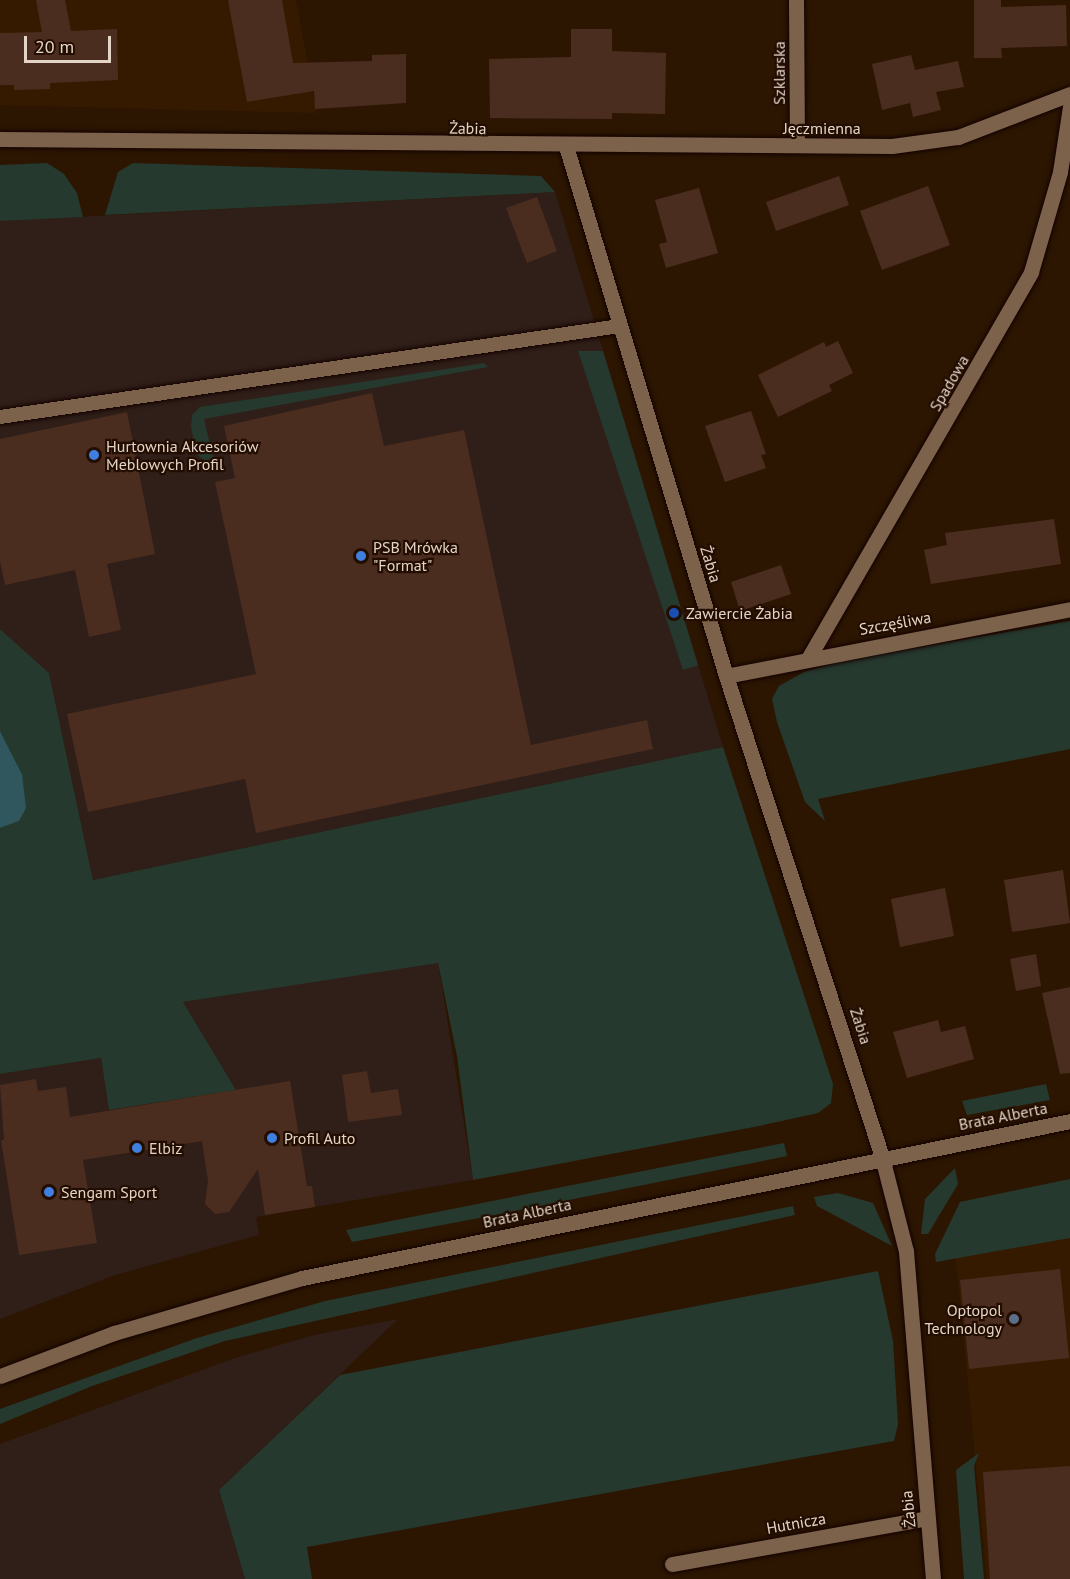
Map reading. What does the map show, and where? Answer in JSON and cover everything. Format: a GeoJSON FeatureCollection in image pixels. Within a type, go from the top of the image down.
{"type":"FeatureCollection","features":[{"type":"Feature","properties":{"kind":"street","name":"Szklarska"},"geometry":{"type":"LineString","coordinates":[[796,0],[797,145]]}},
{"type":"Feature","properties":{"kind":"street","name":"Jęczmienna"},"geometry":{"type":"LineString","coordinates":[[566,146],[892,146],[958,137],[1070,94]]}},
{"type":"Feature","properties":{"kind":"street","name":"Spadowa"},"geometry":{"type":"LineString","coordinates":[[809,657],[1032,272],[1060,172],[1070,107]]}},
{"type":"Feature","properties":{"kind":"street","name":"Żabia"},"geometry":{"type":"LineString","coordinates":[[0,139],[566,146],[726,675],[882,1157],[906,1251],[933,1579]]}},
{"type":"Feature","properties":{"kind":"street","name":"Szczęśliwa"},"geometry":{"type":"LineString","coordinates":[[726,675],[809,657],[1070,609]]}},
{"type":"Feature","properties":{"kind":"street","name":"Brata Alberta"},"geometry":{"type":"LineString","coordinates":[[0,1376],[114,1333],[302,1278],[882,1157],[1070,1121]]}},
{"type":"Feature","properties":{"kind":"street","name":"Hutnicza"},"geometry":{"type":"LineString","coordinates":[[672,1564],[927,1518]]}},
{"type":"Feature","properties":{"kind":"lane"},"geometry":{"type":"LineString","coordinates":[[0,417],[620,326]]}},
{"type":"Feature","properties":{"kind":"shaded area"},"geometry":{"type":"Polygon","coordinates":[[[0,0],[296,0],[317,113],[0,105],[0,0]]]}},
{"type":"Feature","properties":{"kind":"shaded area"},"geometry":{"type":"Polygon","coordinates":[[[555,192],[723,747],[93,880],[49,673],[0,629],[0,221],[555,192]]]}},
{"type":"Feature","properties":{"kind":"shaded area"},"geometry":{"type":"Polygon","coordinates":[[[438,962],[473,1180],[256,1217],[259,1235],[115,1275],[0,1319],[0,1074],[101,1058],[109,1110],[236,1090],[183,1002],[438,962]]]}},
{"type":"Feature","properties":{"kind":"shaded area"},"geometry":{"type":"Polygon","coordinates":[[[1070,1238],[1070,1579],[987,1579],[956,1258],[1070,1238]]]}},
{"type":"Feature","properties":{"kind":"shaded area"},"geometry":{"type":"Polygon","coordinates":[[[398,1319],[219,1490],[245,1579],[0,1579],[0,1444],[235,1358],[314,1335],[398,1319]]]}},
{"type":"Feature","properties":{"kind":"green space"},"geometry":{"type":"Polygon","coordinates":[[[47,163],[64,174],[77,193],[83,217],[0,221],[0,165],[47,163]]]}},
{"type":"Feature","properties":{"kind":"green space"},"geometry":{"type":"Polygon","coordinates":[[[133,163],[541,176],[555,192],[105,215],[118,172],[133,163]]]}},
{"type":"Feature","properties":{"kind":"green space"},"geometry":{"type":"Polygon","coordinates":[[[578,351],[603,351],[698,665],[683,670],[578,351]]]}},
{"type":"Feature","properties":{"kind":"green space"},"geometry":{"type":"Polygon","coordinates":[[[484,363],[488,367],[204,419],[213,457],[206,463],[196,453],[191,427],[192,415],[200,407],[484,363]]]}},
{"type":"Feature","properties":{"kind":"green space"},"geometry":{"type":"Polygon","coordinates":[[[1070,621],[1070,749],[818,799],[825,821],[805,802],[777,722],[772,699],[779,686],[804,672],[842,661],[1070,621]]]}},
{"type":"Feature","properties":{"kind":"green space"},"geometry":{"type":"Polygon","coordinates":[[[0,629],[49,673],[93,880],[723,747],[833,1084],[831,1103],[818,1113],[759,1126],[473,1180],[457,1056],[438,963],[183,1002],[236,1090],[109,1110],[101,1058],[0,1074],[0,828],[19,821],[22,774],[0,731],[0,629]]]}},
{"type":"Feature","properties":{"kind":"green space"},"geometry":{"type":"Polygon","coordinates":[[[1046,1084],[1050,1100],[967,1115],[962,1101],[1046,1084]]]}},
{"type":"Feature","properties":{"kind":"green space"},"geometry":{"type":"Polygon","coordinates":[[[784,1143],[787,1156],[490,1216],[352,1242],[346,1230],[784,1143]]]}},
{"type":"Feature","properties":{"kind":"green space"},"geometry":{"type":"Polygon","coordinates":[[[955,1168],[958,1184],[928,1234],[921,1234],[925,1199],[955,1168]]]}},
{"type":"Feature","properties":{"kind":"green space"},"geometry":{"type":"Polygon","coordinates":[[[1070,1179],[1070,1238],[936,1262],[935,1254],[960,1202],[1070,1179]]]}},
{"type":"Feature","properties":{"kind":"green space"},"geometry":{"type":"Polygon","coordinates":[[[838,1193],[873,1203],[892,1246],[817,1206],[814,1197],[838,1193]]]}},
{"type":"Feature","properties":{"kind":"green space"},"geometry":{"type":"Polygon","coordinates":[[[793,1206],[795,1215],[225,1341],[92,1386],[0,1424],[0,1409],[197,1338],[325,1301],[793,1206]]]}},
{"type":"Feature","properties":{"kind":"green space"},"geometry":{"type":"Polygon","coordinates":[[[878,1271],[893,1341],[898,1424],[894,1441],[307,1547],[312,1579],[245,1579],[219,1490],[340,1375],[878,1271]]]}},
{"type":"Feature","properties":{"kind":"green space"},"geometry":{"type":"Polygon","coordinates":[[[979,1453],[974,1466],[984,1579],[964,1579],[956,1470],[979,1453]]]}},
{"type":"Feature","properties":{"kind":"water"},"geometry":{"type":"Polygon","coordinates":[[[0,731],[22,774],[26,808],[19,821],[0,828],[0,731]]]}},
{"type":"Feature","properties":{"kind":"building"},"geometry":{"type":"Polygon","coordinates":[[[36,0],[65,0],[71,31],[117,29],[118,80],[50,83],[50,89],[14,90],[14,85],[0,85],[0,33],[42,32],[36,0]]]}},
{"type":"Feature","properties":{"kind":"building"},"geometry":{"type":"Polygon","coordinates":[[[228,0],[282,0],[293,63],[372,61],[372,55],[406,54],[406,103],[315,109],[314,91],[247,102],[228,0]]]}},
{"type":"Feature","properties":{"kind":"building"},"geometry":{"type":"Polygon","coordinates":[[[974,0],[1001,0],[1001,7],[1066,5],[1067,46],[1001,48],[1002,58],[974,58],[974,0]]]}},
{"type":"Feature","properties":{"kind":"building"},"geometry":{"type":"Polygon","coordinates":[[[571,29],[612,29],[612,51],[666,53],[665,114],[612,113],[612,119],[490,118],[489,59],[571,57],[571,29]]]}},
{"type":"Feature","properties":{"kind":"building"},"geometry":{"type":"Polygon","coordinates":[[[911,55],[915,70],[958,61],[964,87],[936,92],[941,110],[913,117],[910,103],[882,110],[872,64],[911,55]]]}},
{"type":"Feature","properties":{"kind":"building"},"geometry":{"type":"Polygon","coordinates":[[[839,176],[849,205],[776,231],[766,202],[839,176]]]}},
{"type":"Feature","properties":{"kind":"building"},"geometry":{"type":"Polygon","coordinates":[[[928,186],[950,245],[882,270],[860,211],[928,186]]]}},
{"type":"Feature","properties":{"kind":"building"},"geometry":{"type":"Polygon","coordinates":[[[699,188],[718,253],[666,268],[659,244],[667,242],[655,200],[699,188]]]}},
{"type":"Feature","properties":{"kind":"building"},"geometry":{"type":"Polygon","coordinates":[[[537,197],[557,251],[527,263],[506,208],[537,197]]]}},
{"type":"Feature","properties":{"kind":"building"},"geometry":{"type":"Polygon","coordinates":[[[838,341],[853,373],[829,385],[832,391],[778,417],[758,375],[824,342],[826,347],[838,341]]]}},
{"type":"Feature","properties":{"kind":"building","name":"PSB Mrówka \"Format\""},"geometry":{"type":"Polygon","coordinates":[[[372,393],[384,446],[464,430],[531,745],[647,720],[653,749],[256,833],[245,779],[88,812],[67,714],[256,674],[215,482],[235,478],[224,426],[372,393]]]}},
{"type":"Feature","properties":{"kind":"building"},"geometry":{"type":"Polygon","coordinates":[[[751,411],[766,454],[761,455],[766,468],[725,482],[705,426],[751,411]]]}},
{"type":"Feature","properties":{"kind":"building"},"geometry":{"type":"Polygon","coordinates":[[[127,412],[155,554],[107,564],[121,630],[89,637],[75,570],[5,585],[0,561],[0,439],[127,412]]]}},
{"type":"Feature","properties":{"kind":"building"},"geometry":{"type":"Polygon","coordinates":[[[1054,519],[1061,564],[931,584],[924,550],[947,545],[945,533],[1054,519]]]}},
{"type":"Feature","properties":{"kind":"building"},"geometry":{"type":"Polygon","coordinates":[[[781,565],[791,594],[740,611],[731,582],[781,565]]]}},
{"type":"Feature","properties":{"kind":"building"},"geometry":{"type":"Polygon","coordinates":[[[1063,870],[1070,923],[1012,932],[1004,880],[1063,870]]]}},
{"type":"Feature","properties":{"kind":"building"},"geometry":{"type":"Polygon","coordinates":[[[945,888],[954,936],[900,947],[891,899],[945,888]]]}},
{"type":"Feature","properties":{"kind":"building"},"geometry":{"type":"Polygon","coordinates":[[[1036,954],[1041,986],[1016,991],[1010,959],[1036,954]]]}},
{"type":"Feature","properties":{"kind":"building"},"geometry":{"type":"Polygon","coordinates":[[[1070,987],[1070,1073],[1060,1074],[1042,993],[1070,987]]]}},
{"type":"Feature","properties":{"kind":"building"},"geometry":{"type":"Polygon","coordinates":[[[938,1020],[941,1032],[965,1026],[974,1059],[907,1078],[893,1032],[938,1020]]]}},
{"type":"Feature","properties":{"kind":"building"},"geometry":{"type":"Polygon","coordinates":[[[367,1071],[371,1093],[398,1089],[402,1115],[348,1122],[342,1075],[367,1071]]]}},
{"type":"Feature","properties":{"kind":"building"},"geometry":{"type":"Polygon","coordinates":[[[36,1079],[38,1091],[66,1087],[70,1117],[290,1081],[307,1186],[312,1186],[315,1207],[265,1215],[258,1169],[229,1212],[215,1214],[205,1204],[208,1181],[202,1141],[83,1160],[97,1243],[19,1255],[1,1140],[4,1140],[0,1085],[36,1079]]]}},
{"type":"Feature","properties":{"kind":"building","name":"Optopol Technology"},"geometry":{"type":"Polygon","coordinates":[[[1060,1269],[1069,1358],[969,1369],[960,1280],[1060,1269]]]}},
{"type":"Feature","properties":{"kind":"building"},"geometry":{"type":"Polygon","coordinates":[[[1070,1466],[1070,1579],[990,1579],[983,1472],[1070,1466]]]}},
{"type":"Feature","properties":{"kind":"place","name":"Hurtownia Akcesoriów Meblowych Profil"},"geometry":{"type":"Point","coordinates":[94,455]}},
{"type":"Feature","properties":{"kind":"place","name":"PSB Mrówka \"Format\""},"geometry":{"type":"Point","coordinates":[361,556]}},
{"type":"Feature","properties":{"kind":"place","name":"Zawiercie Żabia"},"geometry":{"type":"Point","coordinates":[674,613]}},
{"type":"Feature","properties":{"kind":"place","name":"Profil Auto"},"geometry":{"type":"Point","coordinates":[272,1138]}},
{"type":"Feature","properties":{"kind":"place","name":"Elbiz"},"geometry":{"type":"Point","coordinates":[137,1148]}},
{"type":"Feature","properties":{"kind":"place","name":"Sengam Sport"},"geometry":{"type":"Point","coordinates":[49,1192]}},
{"type":"Feature","properties":{"kind":"place","name":"Optopol Technology"},"geometry":{"type":"Point","coordinates":[1014,1319]}}]}
